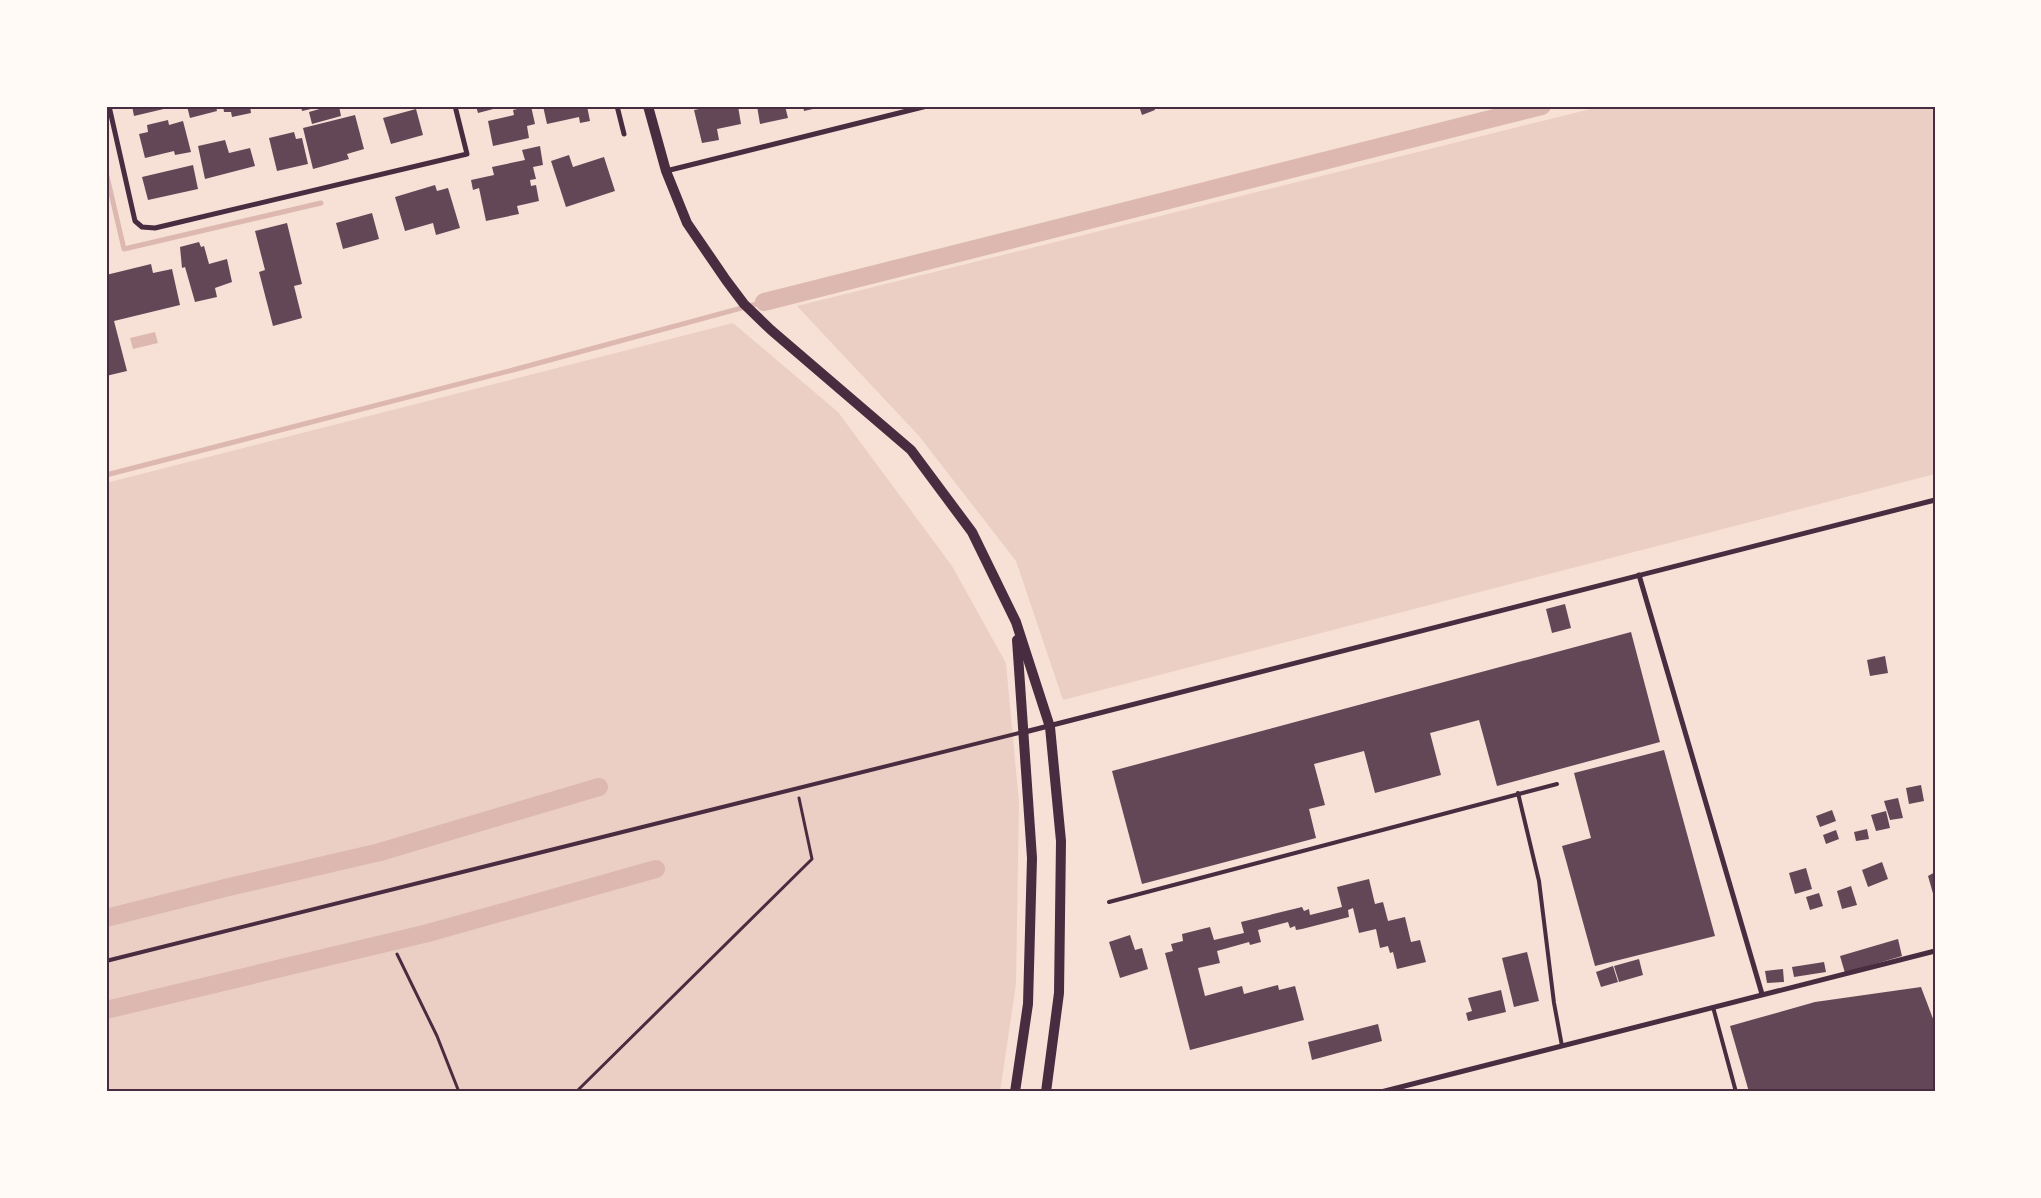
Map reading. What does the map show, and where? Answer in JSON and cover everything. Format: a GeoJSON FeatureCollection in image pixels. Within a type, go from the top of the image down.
{"type":"FeatureCollection","features":[{"type":"Feature","properties":{"kind":"main road"},"geometry":{"type":"LineString","coordinates":[[648,106],[666,171],[687,223],[726,280],[744,304],[771,330],[911,450],[972,532],[1016,622],[1050,727],[1061,841],[1059,993],[1046,1092]]}},
{"type":"Feature","properties":{"kind":"main road"},"geometry":{"type":"LineString","coordinates":[[1015,1092],[1028,1004],[1032,888],[1025,732],[1016,622]]}},
{"type":"Feature","properties":{"kind":"street"},"geometry":{"type":"LineString","coordinates":[[108,106],[135,221],[142,227],[155,228],[467,154],[455,106]]}},
{"type":"Feature","properties":{"kind":"street"},"geometry":{"type":"LineString","coordinates":[[617,106],[624,134]]}},
{"type":"Feature","properties":{"kind":"street"},"geometry":{"type":"LineString","coordinates":[[666,171],[927,106]]}},
{"type":"Feature","properties":{"kind":"street"},"geometry":{"type":"LineString","coordinates":[[1025,732],[1935,500]]}},
{"type":"Feature","properties":{"kind":"street"},"geometry":{"type":"LineString","coordinates":[[1639,575],[1762,994]]}},
{"type":"Feature","properties":{"kind":"street"},"geometry":{"type":"LineString","coordinates":[[1381,1092],[1935,951]]}},
{"type":"Feature","properties":{"kind":"lane"},"geometry":{"type":"LineString","coordinates":[[106,961],[1025,732]]}},
{"type":"Feature","properties":{"kind":"lane"},"geometry":{"type":"LineString","coordinates":[[1109,902],[1556,784]]}},
{"type":"Feature","properties":{"kind":"lane"},"geometry":{"type":"LineString","coordinates":[[1518,793],[1539,881],[1554,1003],[1562,1046]]}},
{"type":"Feature","properties":{"kind":"lane"},"geometry":{"type":"LineString","coordinates":[[1713,1007],[1736,1092]]}},
{"type":"Feature","properties":{"kind":"path"},"geometry":{"type":"LineString","coordinates":[[576,1092],[812,859],[796,789]]}},
{"type":"Feature","properties":{"kind":"path"},"geometry":{"type":"LineString","coordinates":[[397,954],[437,1036],[459,1092]]}},
{"type":"Feature","properties":{"kind":"shaded area"},"geometry":{"type":"Polygon","coordinates":[[[1603,106],[1935,106],[1935,474],[1063,700],[1016,561],[919,436],[797,306],[1603,106]]]}},
{"type":"Feature","properties":{"kind":"shaded area"},"geometry":{"type":"Polygon","coordinates":[[[733,323],[838,412],[952,566],[1006,663],[1019,802],[1016,984],[1000,1092],[106,1092],[106,483],[733,323]]]}},
{"type":"Feature","properties":{"kind":"shaded area"},"geometry":{"type":"Polygon","coordinates":[[[155,332],[158,343],[133,349],[130,338],[155,332]]]}},
{"type":"Feature","properties":{"kind":"building"},"geometry":{"type":"Polygon","coordinates":[[[132,106],[168,106],[168,108],[134,116],[132,106]]]}},
{"type":"Feature","properties":{"kind":"building"},"geometry":{"type":"Polygon","coordinates":[[[187,106],[216,106],[217,111],[190,118],[187,106]]]}},
{"type":"Feature","properties":{"kind":"building"},"geometry":{"type":"Polygon","coordinates":[[[223,106],[250,106],[251,113],[232,117],[231,112],[224,112],[223,106]]]}},
{"type":"Feature","properties":{"kind":"building"},"geometry":{"type":"Polygon","coordinates":[[[301,106],[320,106],[320,107],[302,111],[301,106]]]}},
{"type":"Feature","properties":{"kind":"building"},"geometry":{"type":"Polygon","coordinates":[[[330,106],[339,106],[341,116],[312,124],[309,112],[330,106]]]}},
{"type":"Feature","properties":{"kind":"building"},"geometry":{"type":"Polygon","coordinates":[[[476,106],[501,106],[501,107],[478,113],[476,106]]]}},
{"type":"Feature","properties":{"kind":"building"},"geometry":{"type":"Polygon","coordinates":[[[531,106],[535,124],[527,126],[529,138],[493,146],[488,121],[514,115],[513,110],[531,106]]]}},
{"type":"Feature","properties":{"kind":"building"},"geometry":{"type":"Polygon","coordinates":[[[543,106],[587,106],[590,121],[580,123],[579,117],[547,124],[543,106]]]}},
{"type":"Feature","properties":{"kind":"building"},"geometry":{"type":"Polygon","coordinates":[[[714,106],[738,106],[741,124],[717,129],[719,140],[702,143],[694,110],[714,106]]]}},
{"type":"Feature","properties":{"kind":"building"},"geometry":{"type":"Polygon","coordinates":[[[757,106],[785,106],[788,118],[760,124],[757,106]]]}},
{"type":"Feature","properties":{"kind":"building"},"geometry":{"type":"Polygon","coordinates":[[[803,106],[822,106],[822,107],[804,111],[803,106]]]}},
{"type":"Feature","properties":{"kind":"building"},"geometry":{"type":"Polygon","coordinates":[[[1139,106],[1154,106],[1155,110],[1142,115],[1139,106]]]}},
{"type":"Feature","properties":{"kind":"building"},"geometry":{"type":"Polygon","coordinates":[[[416,109],[423,135],[391,144],[383,118],[416,109]]]}},
{"type":"Feature","properties":{"kind":"building"},"geometry":{"type":"Polygon","coordinates":[[[355,115],[364,149],[347,154],[349,159],[313,169],[303,128],[355,115]]]}},
{"type":"Feature","properties":{"kind":"building"},"geometry":{"type":"Polygon","coordinates":[[[168,120],[169,125],[183,121],[191,152],[175,155],[174,151],[145,158],[139,134],[148,132],[147,125],[168,120]]]}},
{"type":"Feature","properties":{"kind":"building"},"geometry":{"type":"Polygon","coordinates":[[[294,132],[296,139],[302,138],[308,164],[277,171],[269,138],[294,132]]]}},
{"type":"Feature","properties":{"kind":"building"},"geometry":{"type":"Polygon","coordinates":[[[225,140],[229,153],[250,148],[255,166],[205,179],[198,146],[225,140]]]}},
{"type":"Feature","properties":{"kind":"building"},"geometry":{"type":"Polygon","coordinates":[[[540,146],[543,165],[533,167],[536,179],[530,180],[531,186],[536,185],[539,201],[517,206],[519,214],[486,221],[479,188],[473,190],[471,180],[494,175],[492,167],[525,160],[522,150],[540,146]]]}},
{"type":"Feature","properties":{"kind":"building"},"geometry":{"type":"Polygon","coordinates":[[[569,155],[573,167],[604,157],[615,191],[566,207],[551,161],[569,155]]]}},
{"type":"Feature","properties":{"kind":"building"},"geometry":{"type":"Polygon","coordinates":[[[193,165],[198,189],[148,200],[142,177],[193,165]]]}},
{"type":"Feature","properties":{"kind":"building"},"geometry":{"type":"Polygon","coordinates":[[[435,185],[437,191],[448,188],[460,228],[436,235],[433,223],[405,231],[395,197],[435,185]]]}},
{"type":"Feature","properties":{"kind":"building"},"geometry":{"type":"Polygon","coordinates":[[[372,213],[379,239],[343,249],[336,223],[372,213]]]}},
{"type":"Feature","properties":{"kind":"building"},"geometry":{"type":"Polygon","coordinates":[[[287,223],[302,284],[294,286],[302,318],[273,326],[259,272],[265,270],[255,231],[287,223]]]}},
{"type":"Feature","properties":{"kind":"building"},"geometry":{"type":"Polygon","coordinates":[[[199,242],[201,247],[204,246],[209,264],[227,259],[232,282],[215,288],[217,297],[195,302],[185,267],[182,268],[180,247],[199,242]]]}},
{"type":"Feature","properties":{"kind":"building"},"geometry":{"type":"Polygon","coordinates":[[[151,264],[153,273],[172,269],[180,305],[114,321],[127,371],[106,376],[106,275],[151,264]]]}},
{"type":"Feature","properties":{"kind":"building"},"geometry":{"type":"Polygon","coordinates":[[[1565,604],[1571,628],[1552,633],[1546,609],[1565,604]]]}},
{"type":"Feature","properties":{"kind":"building"},"geometry":{"type":"Polygon","coordinates":[[[1631,632],[1660,742],[1497,786],[1479,720],[1430,733],[1441,775],[1375,793],[1364,751],[1314,764],[1325,805],[1309,809],[1316,838],[1142,884],[1112,771],[1631,632]]]}},
{"type":"Feature","properties":{"kind":"building"},"geometry":{"type":"Polygon","coordinates":[[[1885,656],[1888,673],[1870,676],[1867,660],[1885,656]]]}},
{"type":"Feature","properties":{"kind":"building"},"geometry":{"type":"Polygon","coordinates":[[[1664,750],[1715,936],[1595,966],[1562,846],[1591,838],[1574,773],[1664,750]]]}},
{"type":"Feature","properties":{"kind":"building"},"geometry":{"type":"Polygon","coordinates":[[[1921,785],[1924,801],[1909,804],[1906,788],[1921,785]]]}},
{"type":"Feature","properties":{"kind":"building"},"geometry":{"type":"Polygon","coordinates":[[[1898,798],[1903,818],[1890,820],[1884,801],[1898,798]]]}},
{"type":"Feature","properties":{"kind":"building"},"geometry":{"type":"Polygon","coordinates":[[[1832,810],[1836,821],[1820,827],[1816,816],[1832,810]]]}},
{"type":"Feature","properties":{"kind":"building"},"geometry":{"type":"Polygon","coordinates":[[[1886,811],[1890,828],[1876,831],[1871,815],[1886,811]]]}},
{"type":"Feature","properties":{"kind":"building"},"geometry":{"type":"Polygon","coordinates":[[[1867,829],[1869,839],[1856,841],[1854,832],[1867,829]]]}},
{"type":"Feature","properties":{"kind":"building"},"geometry":{"type":"Polygon","coordinates":[[[1836,830],[1839,839],[1826,844],[1823,835],[1836,830]]]}},
{"type":"Feature","properties":{"kind":"building"},"geometry":{"type":"Polygon","coordinates":[[[1882,862],[1888,879],[1868,887],[1862,870],[1882,862]]]}},
{"type":"Feature","properties":{"kind":"building"},"geometry":{"type":"Polygon","coordinates":[[[1806,868],[1812,889],[1795,894],[1789,873],[1806,868]]]}},
{"type":"Feature","properties":{"kind":"building"},"geometry":{"type":"Polygon","coordinates":[[[1935,872],[1935,897],[1934,897],[1928,876],[1935,872]]]}},
{"type":"Feature","properties":{"kind":"building"},"geometry":{"type":"Polygon","coordinates":[[[1369,879],[1375,904],[1383,902],[1388,921],[1405,917],[1411,942],[1420,940],[1426,962],[1397,969],[1393,952],[1390,953],[1388,946],[1380,948],[1376,929],[1359,933],[1353,908],[1348,910],[1349,917],[1302,929],[1296,930],[1295,926],[1290,928],[1288,922],[1258,930],[1261,942],[1250,945],[1249,942],[1217,951],[1220,963],[1198,968],[1205,996],[1242,986],[1244,994],[1278,985],[1279,990],[1295,986],[1304,1020],[1190,1050],[1165,953],[1173,951],[1171,944],[1183,941],[1182,934],[1210,927],[1214,940],[1244,933],[1241,922],[1302,907],[1304,911],[1309,909],[1310,915],[1342,907],[1337,887],[1369,879]]]}},
{"type":"Feature","properties":{"kind":"building"},"geometry":{"type":"Polygon","coordinates":[[[1851,886],[1857,905],[1842,909],[1837,891],[1851,886]]]}},
{"type":"Feature","properties":{"kind":"building"},"geometry":{"type":"Polygon","coordinates":[[[1819,893],[1823,906],[1810,910],[1806,897],[1819,893]]]}},
{"type":"Feature","properties":{"kind":"building"},"geometry":{"type":"Polygon","coordinates":[[[1130,935],[1135,950],[1142,948],[1148,969],[1120,978],[1109,942],[1130,935]]]}},
{"type":"Feature","properties":{"kind":"building"},"geometry":{"type":"Polygon","coordinates":[[[1898,939],[1902,956],[1845,973],[1840,956],[1898,939]]]}},
{"type":"Feature","properties":{"kind":"building"},"geometry":{"type":"Polygon","coordinates":[[[1527,952],[1539,1001],[1514,1007],[1502,958],[1527,952]]]}},
{"type":"Feature","properties":{"kind":"building"},"geometry":{"type":"Polygon","coordinates":[[[1639,959],[1643,975],[1619,982],[1614,966],[1639,959]]]}},
{"type":"Feature","properties":{"kind":"building"},"geometry":{"type":"Polygon","coordinates":[[[1824,962],[1826,972],[1794,977],[1792,967],[1824,962]]]}},
{"type":"Feature","properties":{"kind":"building"},"geometry":{"type":"Polygon","coordinates":[[[1613,966],[1618,982],[1601,987],[1596,972],[1613,966]]]}},
{"type":"Feature","properties":{"kind":"building"},"geometry":{"type":"Polygon","coordinates":[[[1783,969],[1784,982],[1767,983],[1765,971],[1783,969]]]}},
{"type":"Feature","properties":{"kind":"building"},"geometry":{"type":"Polygon","coordinates":[[[1921,987],[1935,1024],[1935,1092],[1749,1092],[1730,1026],[1815,1002],[1921,987]]]}},
{"type":"Feature","properties":{"kind":"building"},"geometry":{"type":"Polygon","coordinates":[[[1501,990],[1506,1012],[1468,1021],[1466,1013],[1472,1011],[1468,998],[1501,990]]]}},
{"type":"Feature","properties":{"kind":"building"},"geometry":{"type":"Polygon","coordinates":[[[1378,1024],[1382,1041],[1312,1060],[1308,1042],[1378,1024]]]}},
{"type":"Feature","properties":{"kind":"waterway"},"geometry":{"type":"LineString","coordinates":[[764,302],[1542,106]]}},
{"type":"Feature","properties":{"kind":"waterway"},"geometry":{"type":"LineString","coordinates":[[106,172],[124,249],[321,203]]}},
{"type":"Feature","properties":{"kind":"waterway"},"geometry":{"type":"LineString","coordinates":[[106,475],[513,370],[764,302]]}},
{"type":"Feature","properties":{"kind":"waterway"},"geometry":{"type":"LineString","coordinates":[[106,918],[380,852],[599,787]]}},
{"type":"Feature","properties":{"kind":"waterway"},"geometry":{"type":"LineString","coordinates":[[106,1010],[428,933],[656,869]]}}]}
